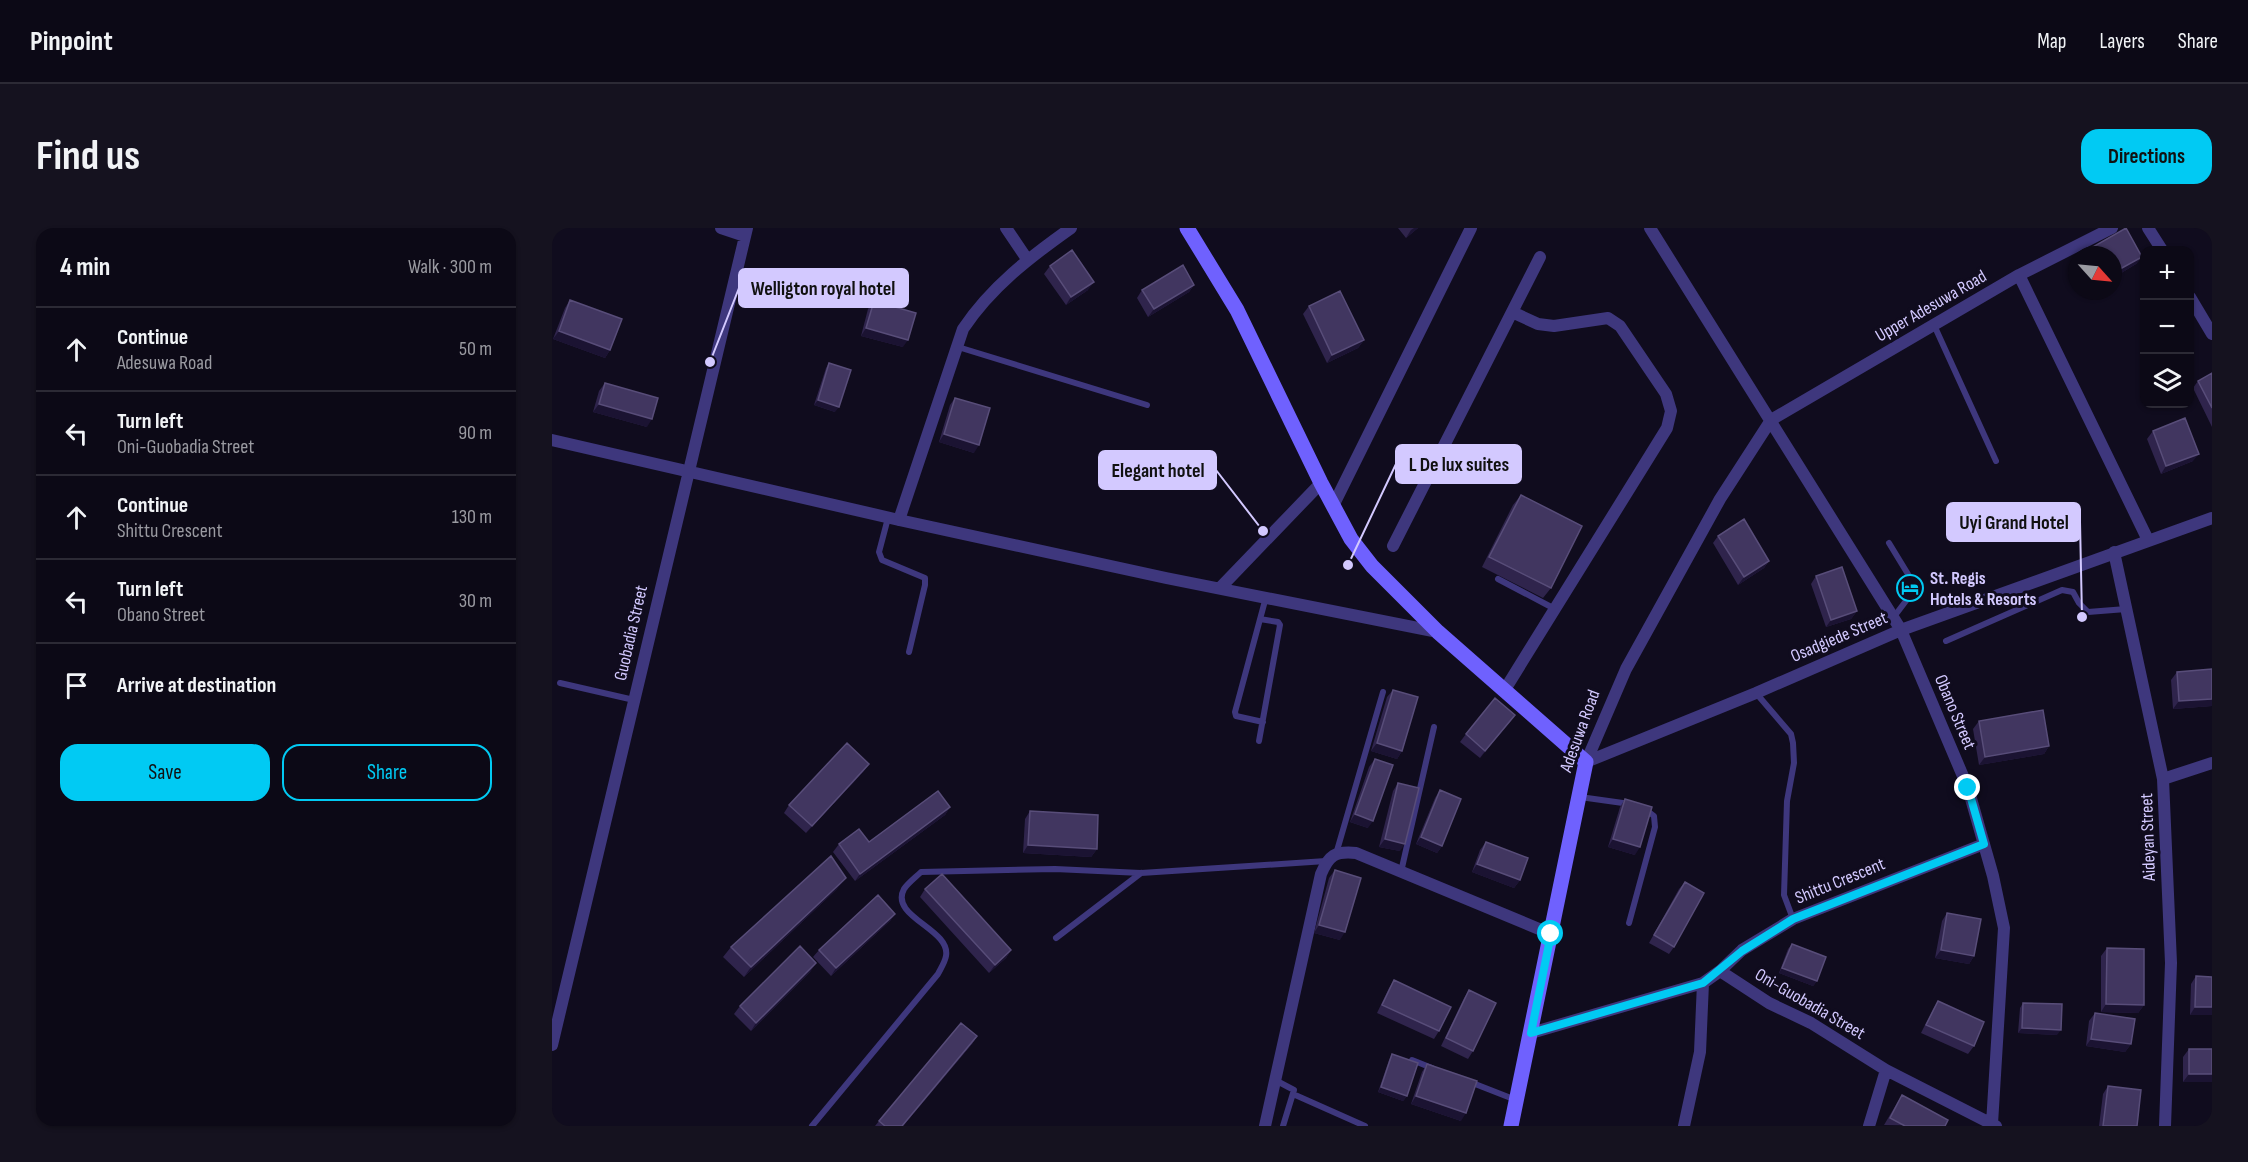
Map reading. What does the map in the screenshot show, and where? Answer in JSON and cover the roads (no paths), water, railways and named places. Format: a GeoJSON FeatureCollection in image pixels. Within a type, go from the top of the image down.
{"type":"FeatureCollection","features":[{"type":"Feature","properties":{"kind":"street"},"geometry":{"type":"LineString","coordinates":[[722,228],[746,232]]}},
{"type":"Feature","properties":{"kind":"street"},"geometry":{"type":"LineString","coordinates":[[1006,228],[1026,259]]}},
{"type":"Feature","properties":{"kind":"street"},"geometry":{"type":"LineString","coordinates":[[894,518],[963,329],[973,313],[1026,259],[1071,228]]}},
{"type":"Feature","properties":{"kind":"street"},"geometry":{"type":"LineString","coordinates":[[1187,228],[1237,310],[1321,483],[1351,539],[1372,566],[1438,632],[1586,762]]}},
{"type":"Feature","properties":{"kind":"street"},"geometry":{"type":"LineString","coordinates":[[1333,506],[1471,228]]}},
{"type":"Feature","properties":{"kind":"street","name":"Obano Street"},"geometry":{"type":"LineString","coordinates":[[1650,228],[1901,630],[1968,788],[2004,928],[1994,1125]]}},
{"type":"Feature","properties":{"kind":"street","name":"Upper Adesuwa Road"},"geometry":{"type":"LineString","coordinates":[[1771,420],[2019,275],[2112,228]]}},
{"type":"Feature","properties":{"kind":"street"},"geometry":{"type":"LineString","coordinates":[[2148,228],[2159,246]]}},
{"type":"Feature","properties":{"kind":"street","name":"Guobadia Street"},"geometry":{"type":"LineString","coordinates":[[552,1046],[746,232]]}},
{"type":"Feature","properties":{"kind":"street"},"geometry":{"type":"LineString","coordinates":[[1393,546],[1540,258]]}},
{"type":"Feature","properties":{"kind":"street"},"geometry":{"type":"LineString","coordinates":[[2019,275],[2148,540]]}},
{"type":"Feature","properties":{"kind":"street"},"geometry":{"type":"LineString","coordinates":[[2192,300],[2212,334]]}},
{"type":"Feature","properties":{"kind":"street"},"geometry":{"type":"LineString","coordinates":[[1504,692],[1667,428],[1671,411],[1666,394],[1620,326],[1608,318],[1554,326],[1538,324],[1512,312]]}},
{"type":"Feature","properties":{"kind":"street","name":"Adesuwa Road"},"geometry":{"type":"LineString","coordinates":[[1511,1126],[1586,762],[1637,648],[1720,499],[1771,420]]}},
{"type":"Feature","properties":{"kind":"street"},"geometry":{"type":"LineString","coordinates":[[552,440],[894,518],[1438,632]]}},
{"type":"Feature","properties":{"kind":"street"},"geometry":{"type":"LineString","coordinates":[[1220,588],[1321,483]]}},
{"type":"Feature","properties":{"kind":"street","name":"Osadgiede Street"},"geometry":{"type":"LineString","coordinates":[[1586,762],[1756,693],[1901,630],[2212,518]]}},
{"type":"Feature","properties":{"kind":"street","name":"Aideyan Street"},"geometry":{"type":"LineString","coordinates":[[2114,552],[2163,779],[2171,963],[2166,1126]]}},
{"type":"Feature","properties":{"kind":"street"},"geometry":{"type":"LineString","coordinates":[[2163,779],[2212,763]]}},
{"type":"Feature","properties":{"kind":"street","name":"Shittu Crescent"},"geometry":{"type":"LineString","coordinates":[[1720,971],[1742,951],[1793,919],[1984,844]]}},
{"type":"Feature","properties":{"kind":"street"},"geometry":{"type":"LineString","coordinates":[[1265,1126],[1321,874],[1332,857],[1356,853],[1551,934]]}},
{"type":"Feature","properties":{"kind":"street"},"geometry":{"type":"LineString","coordinates":[[1531,1033],[1703,983],[1720,971]]}},
{"type":"Feature","properties":{"kind":"street","name":"Oni-Guobadia Street"},"geometry":{"type":"LineString","coordinates":[[1720,971],[1768,1003],[1811,1023],[1886,1070],[1994,1125]]}},
{"type":"Feature","properties":{"kind":"street"},"geometry":{"type":"LineString","coordinates":[[1684,1126],[1700,1052],[1703,983]]}},
{"type":"Feature","properties":{"kind":"street"},"geometry":{"type":"LineString","coordinates":[[1869,1126],[1886,1070]]}},
{"type":"Feature","properties":{"kind":"lane"},"geometry":{"type":"LineString","coordinates":[[1934,325],[1996,461]]}},
{"type":"Feature","properties":{"kind":"lane"},"geometry":{"type":"LineString","coordinates":[[958,347],[1147,405]]}},
{"type":"Feature","properties":{"kind":"lane"},"geometry":{"type":"LineString","coordinates":[[894,518],[879,552],[882,560],[925,578],[909,652]]}},
{"type":"Feature","properties":{"kind":"lane"},"geometry":{"type":"LineString","coordinates":[[1888,543],[1915,589],[1893,618]]}},
{"type":"Feature","properties":{"kind":"lane"},"geometry":{"type":"LineString","coordinates":[[1498,579],[1555,609]]}},
{"type":"Feature","properties":{"kind":"lane"},"geometry":{"type":"LineString","coordinates":[[1946,641],[2062,590],[2073,592],[2088,612],[2127,609]]}},
{"type":"Feature","properties":{"kind":"lane"},"geometry":{"type":"LineString","coordinates":[[1263,722],[1241,718],[1236,716],[1235,712],[1266,597]]}},
{"type":"Feature","properties":{"kind":"lane"},"geometry":{"type":"LineString","coordinates":[[1259,741],[1280,625],[1278,622],[1260,619]]}},
{"type":"Feature","properties":{"kind":"lane"},"geometry":{"type":"LineString","coordinates":[[560,683],[634,700]]}},
{"type":"Feature","properties":{"kind":"lane"},"geometry":{"type":"LineString","coordinates":[[812,1126],[938,974],[946,958],[946,949],[934,932],[904,908],[902,901],[904,889],[921,872],[1055,869],[1141,873],[1332,857],[1383,692]]}},
{"type":"Feature","properties":{"kind":"lane"},"geometry":{"type":"LineString","coordinates":[[1756,693],[1791,734],[1793,743],[1794,763],[1786,801],[1784,896],[1793,919]]}},
{"type":"Feature","properties":{"kind":"lane"},"geometry":{"type":"LineString","coordinates":[[1401,872],[1434,728]]}},
{"type":"Feature","properties":{"kind":"lane"},"geometry":{"type":"LineString","coordinates":[[1579,797],[1638,805],[1654,816],[1655,827],[1629,923]]}},
{"type":"Feature","properties":{"kind":"lane"},"geometry":{"type":"LineString","coordinates":[[1056,938],[1141,873]]}},
{"type":"Feature","properties":{"kind":"lane"},"geometry":{"type":"LineString","coordinates":[[1412,1060],[1443,1072]]}},
{"type":"Feature","properties":{"kind":"lane"},"geometry":{"type":"LineString","coordinates":[[1275,1080],[1294,1090],[1283,1126]]}},
{"type":"Feature","properties":{"kind":"lane"},"geometry":{"type":"LineString","coordinates":[[1464,1080],[1517,1100]]}},
{"type":"Feature","properties":{"kind":"lane"},"geometry":{"type":"LineString","coordinates":[[1293,1094],[1365,1126]]}},
{"type":"Feature","properties":{"kind":"place","name":"Welligton royal hotel"},"geometry":{"type":"Point","coordinates":[710,362]}},
{"type":"Feature","properties":{"kind":"place","name":"Elegant hotel"},"geometry":{"type":"Point","coordinates":[1263,531]}},
{"type":"Feature","properties":{"kind":"place","name":"L De lux suites"},"geometry":{"type":"Point","coordinates":[1348,565]}},
{"type":"Feature","properties":{"kind":"place","name":"St. Regis Hotels & Resorts"},"geometry":{"type":"Point","coordinates":[1910,588]}},
{"type":"Feature","properties":{"kind":"place","name":"Uyi Grand Hotel"},"geometry":{"type":"Point","coordinates":[2082,617]}}]}
